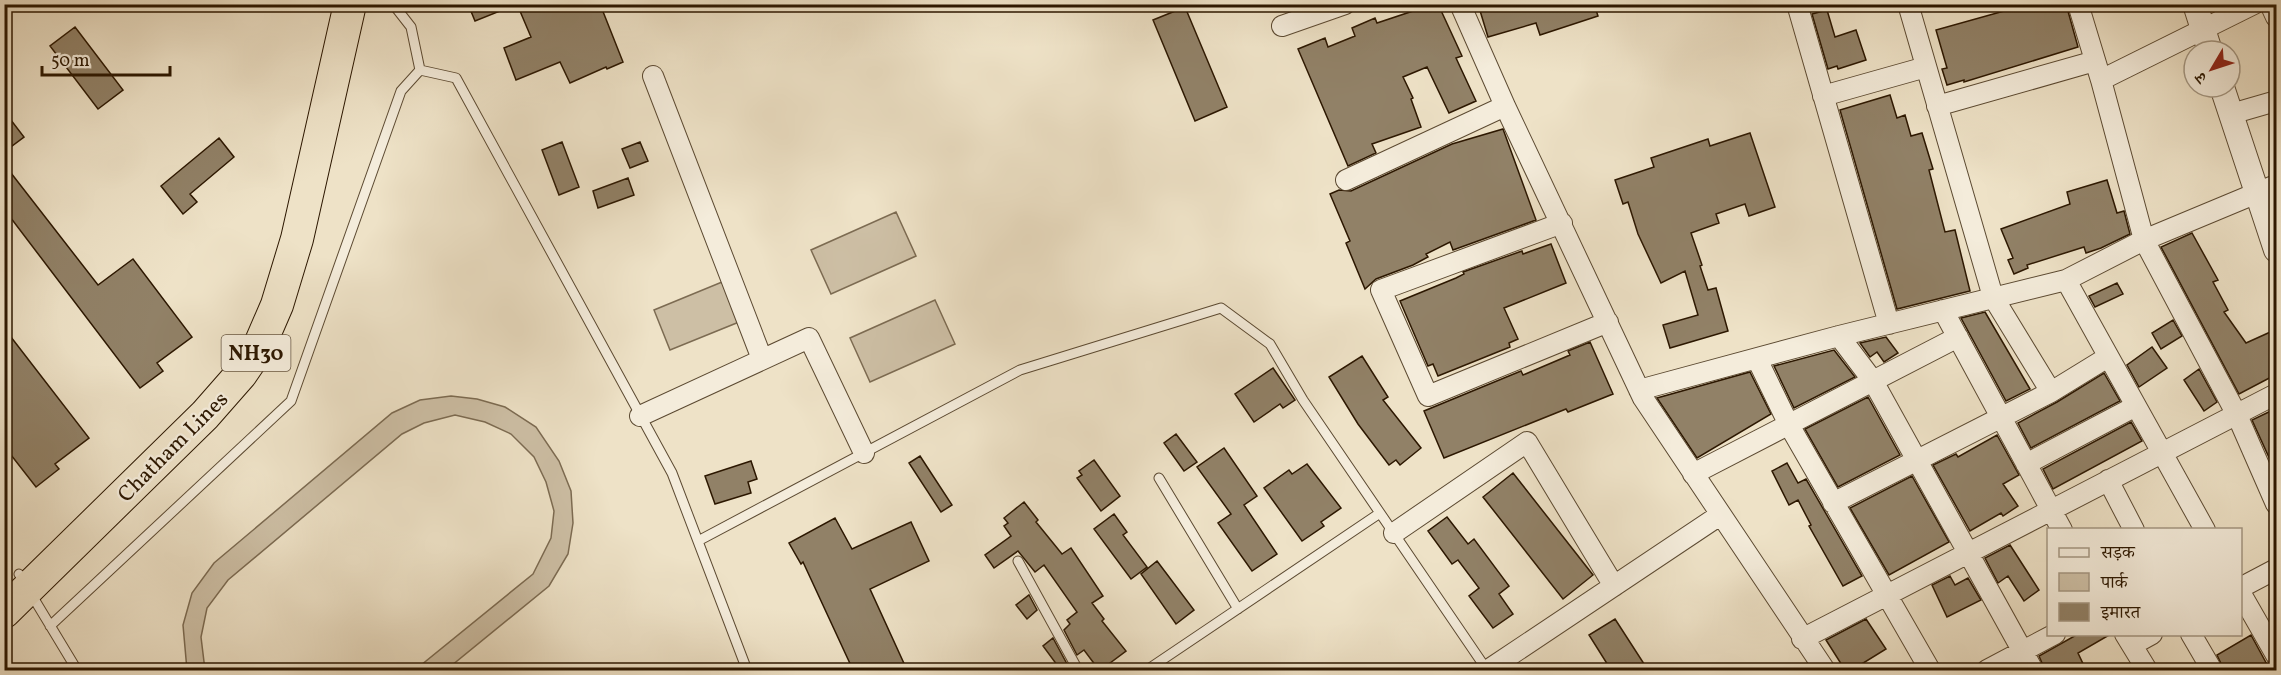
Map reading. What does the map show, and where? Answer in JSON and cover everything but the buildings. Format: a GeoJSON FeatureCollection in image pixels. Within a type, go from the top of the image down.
{"type":"FeatureCollection","features":[{"type":"Feature","properties":{"kind":"highway","name":"Chatham Lines"},"geometry":{"type":"LineString","coordinates":[[4,612],[17,584],[204,392],[241,343],[264,291],[277,246],[332,4]]}},
{"type":"Feature","properties":{"kind":"highway","name":"Chatham Lines"},"geometry":{"type":"LineString","coordinates":[[17,584],[206,416],[258,350],[277,305],[297,239],[350,4]]}},
{"type":"Feature","properties":{"kind":"street"},"geometry":{"type":"LineString","coordinates":[[1282,26],[1345,4]]}},
{"type":"Feature","properties":{"kind":"street"},"geometry":{"type":"LineString","coordinates":[[1460,4],[1504,105],[1639,390],[1824,670]]}},
{"type":"Feature","properties":{"kind":"street"},"geometry":{"type":"LineString","coordinates":[[1797,4],[1889,324]]}},
{"type":"Feature","properties":{"kind":"street"},"geometry":{"type":"LineString","coordinates":[[1908,4],[1993,297],[2051,392]]}},
{"type":"Feature","properties":{"kind":"street"},"geometry":{"type":"LineString","coordinates":[[2078,4],[2144,240],[2237,415],[2277,504]]}},
{"type":"Feature","properties":{"kind":"street"},"geometry":{"type":"LineString","coordinates":[[2195,4],[2206,39]]}},
{"type":"Feature","properties":{"kind":"street"},"geometry":{"type":"LineString","coordinates":[[2207,39],[2254,4]]}},
{"type":"Feature","properties":{"kind":"street"},"geometry":{"type":"LineString","coordinates":[[2270,4],[2277,16]]}},
{"type":"Feature","properties":{"kind":"street"},"geometry":{"type":"LineString","coordinates":[[1937,106],[2098,70],[2182,47]]}},
{"type":"Feature","properties":{"kind":"street"},"geometry":{"type":"LineString","coordinates":[[1823,96],[1926,67]]}},
{"type":"Feature","properties":{"kind":"street"},"geometry":{"type":"LineString","coordinates":[[653,76],[762,359]]}},
{"type":"Feature","properties":{"kind":"street"},"geometry":{"type":"LineString","coordinates":[[2226,99],[2267,189],[2277,250]]}},
{"type":"Feature","properties":{"kind":"street"},"geometry":{"type":"LineString","coordinates":[[2231,114],[2277,100]]}},
{"type":"Feature","properties":{"kind":"street"},"geometry":{"type":"LineString","coordinates":[[1346,180],[1504,105]]}},
{"type":"Feature","properties":{"kind":"street"},"geometry":{"type":"LineString","coordinates":[[1639,390],[1839,336],[2066,280],[2144,240],[2267,189]]}},
{"type":"Feature","properties":{"kind":"street"},"geometry":{"type":"LineString","coordinates":[[1562,224],[1381,290],[1428,396],[1608,322]]}},
{"type":"Feature","properties":{"kind":"street"},"geometry":{"type":"LineString","coordinates":[[2066,280],[2204,528]]}},
{"type":"Feature","properties":{"kind":"street"},"geometry":{"type":"LineString","coordinates":[[1943,310],[2061,528]]}},
{"type":"Feature","properties":{"kind":"street"},"geometry":{"type":"LineString","coordinates":[[1839,336],[1873,381],[1966,553],[2033,670]]}},
{"type":"Feature","properties":{"kind":"street"},"geometry":{"type":"LineString","coordinates":[[1693,474],[1958,337]]}},
{"type":"Feature","properties":{"kind":"street"},"geometry":{"type":"LineString","coordinates":[[640,416],[809,338],[864,453]]}},
{"type":"Feature","properties":{"kind":"street"},"geometry":{"type":"LineString","coordinates":[[1833,503],[2051,392],[2108,357]]}},
{"type":"Feature","properties":{"kind":"street"},"geometry":{"type":"LineString","coordinates":[[1757,359],[1789,424],[1885,596],[1930,670]]}},
{"type":"Feature","properties":{"kind":"street"},"geometry":{"type":"LineString","coordinates":[[1802,639],[2277,394]]}},
{"type":"Feature","properties":{"kind":"street"},"geometry":{"type":"LineString","coordinates":[[2026,464],[2136,406]]}},
{"type":"Feature","properties":{"kind":"street"},"geometry":{"type":"LineString","coordinates":[[1394,533],[1527,442],[1614,586]]}},
{"type":"Feature","properties":{"kind":"street"},"geometry":{"type":"LineString","coordinates":[[2108,480],[2133,528]]}},
{"type":"Feature","properties":{"kind":"street"},"geometry":{"type":"LineString","coordinates":[[1488,670],[1720,515]]}},
{"type":"Feature","properties":{"kind":"street"},"geometry":{"type":"LineString","coordinates":[[2242,589],[2277,569]]}},
{"type":"Feature","properties":{"kind":"street"},"geometry":{"type":"LineString","coordinates":[[2242,592],[2277,655]]}},
{"type":"Feature","properties":{"kind":"street"},"geometry":{"type":"LineString","coordinates":[[1987,670],[2052,636]]}},
{"type":"Feature","properties":{"kind":"street"},"geometry":{"type":"LineString","coordinates":[[2144,636],[2129,640],[2147,670]]}},
{"type":"Feature","properties":{"kind":"street"},"geometry":{"type":"LineString","coordinates":[[2192,636],[2212,670]]}},
{"type":"Feature","properties":{"kind":"lane"},"geometry":{"type":"LineString","coordinates":[[393,4],[411,27],[420,70]]}},
{"type":"Feature","properties":{"kind":"lane"},"geometry":{"type":"LineString","coordinates":[[50,626],[291,401],[401,91],[420,70]]}},
{"type":"Feature","properties":{"kind":"lane"},"geometry":{"type":"LineString","coordinates":[[420,70],[456,78],[672,473],[747,670]]}},
{"type":"Feature","properties":{"kind":"lane"},"geometry":{"type":"LineString","coordinates":[[698,541],[1020,370],[1221,308],[1270,344],[1303,400],[1488,670]]}},
{"type":"Feature","properties":{"kind":"lane"},"geometry":{"type":"LineString","coordinates":[[1159,478],[1238,609]]}},
{"type":"Feature","properties":{"kind":"lane"},"geometry":{"type":"LineString","coordinates":[[1147,670],[1380,513]]}},
{"type":"Feature","properties":{"kind":"lane"},"geometry":{"type":"LineString","coordinates":[[1018,561],[1078,670]]}},
{"type":"Feature","properties":{"kind":"lane"},"geometry":{"type":"LineString","coordinates":[[17,584],[50,626],[77,670]]}},
{"type":"Feature","properties":{"kind":"green space"},"geometry":{"type":"Polygon","coordinates":[[[896,212],[916,256],[831,294],[811,250],[896,212]]]}},
{"type":"Feature","properties":{"kind":"green space"},"geometry":{"type":"Polygon","coordinates":[[[722,282],[739,322],[670,350],[654,310],[722,282]]]}},
{"type":"Feature","properties":{"kind":"green space"},"geometry":{"type":"Polygon","coordinates":[[[935,300],[955,344],[870,382],[850,338],[935,300]]]}},
{"type":"Feature","properties":{"kind":"green space"},"geometry":{"type":"Polygon","coordinates":[[[451,396],[477,399],[505,407],[536,427],[559,461],[571,491],[573,523],[568,554],[549,586],[446,670],[415,670],[533,574],[551,538],[554,511],[546,482],[534,457],[511,434],[485,422],[455,415],[424,423],[402,434],[228,580],[207,608],[201,637],[205,670],[187,670],[183,625],[192,593],[214,563],[392,413],[420,400],[451,396]]]}}]}
